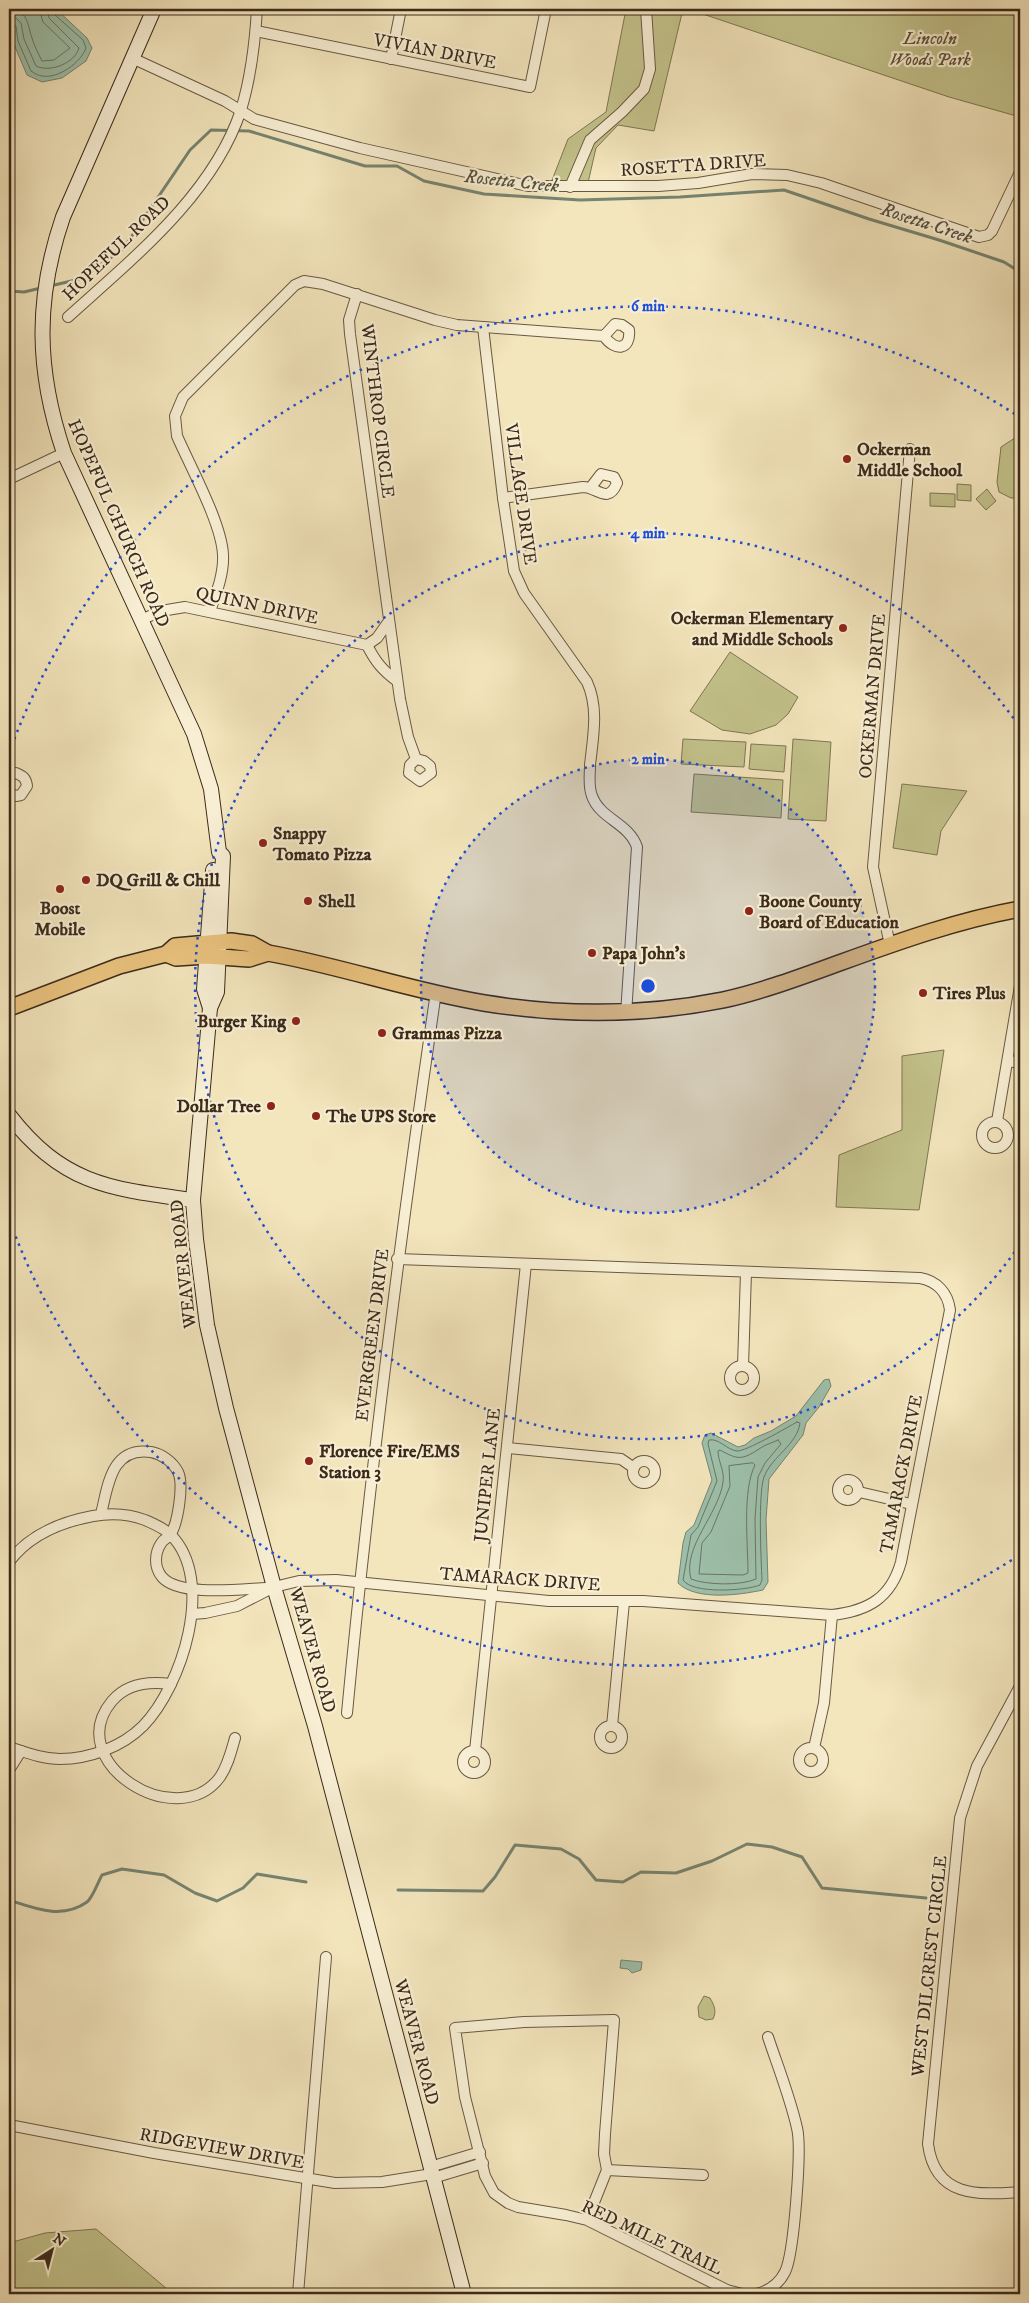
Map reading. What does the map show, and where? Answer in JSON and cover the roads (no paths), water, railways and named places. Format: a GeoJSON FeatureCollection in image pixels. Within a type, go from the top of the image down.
{"type":"FeatureCollection","features":[{"type":"Feature","properties":{"kind":"main road","name":"HOPEFUL CHURCH ROAD"},"geometry":{"type":"LineString","coordinates":[[154,9],[63,217],[48,269],[42,318],[45,381],[53,420],[64,453],[194,734],[204,761],[216,817],[219,852],[223,856],[213,949]]}},
{"type":"Feature","properties":{"kind":"main road"},"geometry":{"type":"LineString","coordinates":[[9,1008],[114,968],[166,954],[175,946],[213,949],[249,959],[268,953],[483,1003],[550,1012],[626,1014],[695,1005],[736,997],[788,981],[890,944],[984,916],[1020,909]]}},
{"type":"Feature","properties":{"kind":"main road","name":"WEAVER ROAD"},"geometry":{"type":"LineString","coordinates":[[213,949],[217,992],[210,1008],[193,1200],[207,1325],[226,1408],[274,1587],[322,1754],[464,2294]]}},
{"type":"Feature","properties":{"kind":"main road"},"geometry":{"type":"LineString","coordinates":[[9,1115],[37,1147],[69,1170],[109,1186],[193,1200]]}},
{"type":"Feature","properties":{"kind":"street","name":"HOPEFUL ROAD"},"geometry":{"type":"LineString","coordinates":[[68,317],[148,244],[208,175],[240,112],[248,84],[256,31],[257,9]]}},
{"type":"Feature","properties":{"kind":"street"},"geometry":{"type":"LineString","coordinates":[[391,59],[401,9]]}},
{"type":"Feature","properties":{"kind":"street","name":"VIVIAN DRIVE"},"geometry":{"type":"LineString","coordinates":[[256,31],[530,87],[546,9]]}},
{"type":"Feature","properties":{"kind":"street"},"geometry":{"type":"LineString","coordinates":[[570,187],[590,140],[644,89],[650,69],[646,9]]}},
{"type":"Feature","properties":{"kind":"street","name":"ROSETTA DRIVE"},"geometry":{"type":"LineString","coordinates":[[132,58],[225,101],[254,119],[360,148],[528,186],[658,186],[698,183],[752,174],[787,175],[821,183],[980,237],[988,235],[994,228],[1020,172]]}},
{"type":"Feature","properties":{"kind":"street"},"geometry":{"type":"LineString","coordinates":[[210,612],[222,570],[222,544],[215,520],[176,436],[174,426],[177,406],[191,386],[294,285],[304,281],[314,281],[435,320],[483,327],[604,336]]}},
{"type":"Feature","properties":{"kind":"street","name":"WINTHROP CIRCLE"},"geometry":{"type":"LineString","coordinates":[[357,294],[349,320],[350,334],[397,681],[404,722],[416,759]]}},
{"type":"Feature","properties":{"kind":"street","name":"VILLAGE DRIVE"},"geometry":{"type":"LineString","coordinates":[[483,327],[511,557],[518,583],[592,692],[595,712],[590,782],[592,797],[607,816],[630,833],[637,847],[626,1014]]}},
{"type":"Feature","properties":{"kind":"street","name":"OCKERMAN DRIVE"},"geometry":{"type":"LineString","coordinates":[[890,944],[873,867],[910,449]]}},
{"type":"Feature","properties":{"kind":"street"},"geometry":{"type":"LineString","coordinates":[[9,479],[64,453]]}},
{"type":"Feature","properties":{"kind":"street"},"geometry":{"type":"LineString","coordinates":[[503,498],[591,487]]}},
{"type":"Feature","properties":{"kind":"street","name":"QUINN DRIVE"},"geometry":{"type":"LineString","coordinates":[[141,620],[173,608],[185,607],[367,645]]}},
{"type":"Feature","properties":{"kind":"street"},"geometry":{"type":"LineString","coordinates":[[389,621],[377,638],[367,645],[375,662],[383,671],[397,681]]}},
{"type":"Feature","properties":{"kind":"street"},"geometry":{"type":"LineString","coordinates":[[9,774],[16,773],[22,775],[27,780],[27,786],[21,795],[16,796],[9,793]]}},
{"type":"Feature","properties":{"kind":"street"},"geometry":{"type":"LineString","coordinates":[[997,1121],[1020,986]]}},
{"type":"Feature","properties":{"kind":"street","name":"EVERGREEN DRIVE"},"geometry":{"type":"LineString","coordinates":[[347,1713],[359,1581],[397,1259],[436,992]]}},
{"type":"Feature","properties":{"kind":"street"},"geometry":{"type":"LineString","coordinates":[[1008,1061],[1020,1063]]}},
{"type":"Feature","properties":{"kind":"street","name":"TAMARACK DRIVE"},"geometry":{"type":"LineString","coordinates":[[274,1587],[299,1581],[359,1581],[562,1602],[643,1601],[832,1614],[861,1610],[883,1596],[890,1587],[901,1562],[948,1319],[949,1304],[945,1294],[932,1282],[920,1278],[397,1259]]}},
{"type":"Feature","properties":{"kind":"street","name":"JUNIPER LANE"},"geometry":{"type":"LineString","coordinates":[[475,1751],[526,1264]]}},
{"type":"Feature","properties":{"kind":"street"},"geometry":{"type":"LineString","coordinates":[[743,1366],[746,1272]]}},
{"type":"Feature","properties":{"kind":"street"},"geometry":{"type":"LineString","coordinates":[[507,1448],[621,1459],[634,1468]]}},
{"type":"Feature","properties":{"kind":"street"},"geometry":{"type":"LineString","coordinates":[[100,1514],[110,1475],[117,1464],[134,1453],[154,1453],[172,1463],[181,1482],[181,1495],[171,1534],[163,1540],[157,1549],[157,1569],[163,1578],[171,1584],[193,1589],[235,1592],[274,1587]]}},
{"type":"Feature","properties":{"kind":"street"},"geometry":{"type":"LineString","coordinates":[[859,1492],[912,1504]]}},
{"type":"Feature","properties":{"kind":"street"},"geometry":{"type":"LineString","coordinates":[[9,1562],[31,1540],[52,1528],[73,1520],[100,1514],[121,1514],[140,1518],[159,1526],[171,1534],[186,1558],[193,1589],[192,1614],[184,1650],[171,1684],[158,1707],[142,1727],[121,1742],[101,1752],[77,1758],[58,1760],[39,1757],[9,1747]]}},
{"type":"Feature","properties":{"kind":"street"},"geometry":{"type":"LineString","coordinates":[[192,1614],[237,1606],[274,1587]]}},
{"type":"Feature","properties":{"kind":"street"},"geometry":{"type":"LineString","coordinates":[[612,1726],[624,1602]]}},
{"type":"Feature","properties":{"kind":"street"},"geometry":{"type":"LineString","coordinates":[[814,1748],[824,1703],[832,1614]]}},
{"type":"Feature","properties":{"kind":"street"},"geometry":{"type":"LineString","coordinates":[[171,1684],[156,1682],[140,1683],[126,1689],[115,1697],[105,1709],[99,1723],[101,1752],[132,1785],[152,1795],[185,1799],[207,1789],[219,1779],[226,1768],[235,1738]]}},
{"type":"Feature","properties":{"kind":"street","name":"WEST DILCREST CIRCLE"},"geometry":{"type":"LineString","coordinates":[[1020,1686],[977,1766],[960,1818],[928,2144],[936,2169],[942,2177],[958,2189],[976,2194],[1020,2192]]}},
{"type":"Feature","properties":{"kind":"street"},"geometry":{"type":"LineString","coordinates":[[9,1770],[21,1751]]}},
{"type":"Feature","properties":{"kind":"street"},"geometry":{"type":"LineString","coordinates":[[298,2294],[326,1957]]}},
{"type":"Feature","properties":{"kind":"street","name":"RED MILE TRAIL"},"geometry":{"type":"LineString","coordinates":[[607,2170],[604,2154],[614,2020],[524,2022],[455,2028],[465,2097],[488,2184],[494,2193],[508,2204],[587,2220],[727,2290],[742,2294]]}},
{"type":"Feature","properties":{"kind":"street"},"geometry":{"type":"LineString","coordinates":[[756,2294],[765,2292],[777,2284],[788,2267],[792,2245],[799,2158],[798,2129],[768,2037]]}},
{"type":"Feature","properties":{"kind":"street","name":"RIDGEVIEW DRIVE"},"geometry":{"type":"LineString","coordinates":[[9,2125],[307,2180],[335,2183],[382,2182],[431,2173]]}},
{"type":"Feature","properties":{"kind":"street"},"geometry":{"type":"LineString","coordinates":[[431,2173],[480,2152]]}},
{"type":"Feature","properties":{"kind":"street"},"geometry":{"type":"LineString","coordinates":[[431,2173],[483,2163]]}},
{"type":"Feature","properties":{"kind":"street"},"geometry":{"type":"LineString","coordinates":[[587,2220],[607,2170],[703,2175]]}},
{"type":"Feature","properties":{"kind":"water"},"geometry":{"type":"Polygon","coordinates":[[[9,9],[56,9],[87,38],[92,48],[86,61],[62,78],[42,82],[27,75],[13,42],[9,9]]]}},
{"type":"Feature","properties":{"kind":"water"},"geometry":{"type":"Polygon","coordinates":[[[829,1379],[831,1386],[819,1407],[806,1423],[803,1435],[769,1479],[766,1520],[768,1582],[763,1590],[742,1594],[718,1595],[686,1589],[678,1583],[683,1543],[686,1532],[694,1525],[712,1480],[702,1443],[705,1435],[711,1433],[738,1447],[745,1445],[754,1438],[771,1431],[796,1416],[824,1380],[829,1379]]]}},
{"type":"Feature","properties":{"kind":"water"},"geometry":{"type":"Polygon","coordinates":[[[621,1960],[642,1962],[641,1970],[632,1973],[628,1969],[620,1968],[621,1960]]]}},
{"type":"Feature","properties":{"kind":"waterway","name":"Rosetta Creek"},"geometry":{"type":"LineString","coordinates":[[50,286],[80,279],[123,249],[190,150],[211,130],[249,131],[365,166],[397,166],[424,181],[484,194],[580,200],[680,197],[784,190],[1004,262],[1020,272]]}},
{"type":"Feature","properties":{"kind":"waterway","name":"Rosetta Creek"},"geometry":{"type":"LineString","coordinates":[[9,291],[24,292],[41,288]]}},
{"type":"Feature","properties":{"kind":"waterway"},"geometry":{"type":"LineString","coordinates":[[398,1890],[483,1891],[495,1877],[515,1845],[561,1849],[579,1859],[596,1880],[623,1882],[641,1872],[676,1873],[712,1861],[747,1844],[772,1847],[802,1857],[822,1888],[926,1898]]}},
{"type":"Feature","properties":{"kind":"waterway"},"geometry":{"type":"LineString","coordinates":[[9,1900],[48,1911],[68,1910],[89,1900],[102,1875],[122,1869],[164,1875],[195,1893],[217,1901],[243,1888],[257,1874],[306,1882]]}},
{"type":"Feature","properties":{"kind":"place","name":"Ockerman Middle School"},"geometry":{"type":"Point","coordinates":[847,459]}},
{"type":"Feature","properties":{"kind":"place","name":"Ockerman Elementary and Middle Schools"},"geometry":{"type":"Point","coordinates":[843,628]}},
{"type":"Feature","properties":{"kind":"place","name":"Snappy Tomato Pizza"},"geometry":{"type":"Point","coordinates":[263,843]}},
{"type":"Feature","properties":{"kind":"place","name":"DQ Grill & Chill"},"geometry":{"type":"Point","coordinates":[86,880]}},
{"type":"Feature","properties":{"kind":"place","name":"Boost Mobile"},"geometry":{"type":"Point","coordinates":[60,889]}},
{"type":"Feature","properties":{"kind":"place","name":"Shell"},"geometry":{"type":"Point","coordinates":[308,901]}},
{"type":"Feature","properties":{"kind":"place","name":"Boone County Board of Education"},"geometry":{"type":"Point","coordinates":[749,911]}},
{"type":"Feature","properties":{"kind":"place","name":"Papa John's"},"geometry":{"type":"Point","coordinates":[592,953]}},
{"type":"Feature","properties":{"kind":"place","name":"Tires Plus"},"geometry":{"type":"Point","coordinates":[923,993]}},
{"type":"Feature","properties":{"kind":"place","name":"Burger King"},"geometry":{"type":"Point","coordinates":[296,1021]}},
{"type":"Feature","properties":{"kind":"place","name":"Grammas Pizza"},"geometry":{"type":"Point","coordinates":[382,1033]}},
{"type":"Feature","properties":{"kind":"place","name":"Dollar Tree"},"geometry":{"type":"Point","coordinates":[271,1106]}},
{"type":"Feature","properties":{"kind":"place","name":"The UPS Store"},"geometry":{"type":"Point","coordinates":[316,1116]}},
{"type":"Feature","properties":{"kind":"place","name":"Florence Fire/EMS Station 3"},"geometry":{"type":"Point","coordinates":[309,1461]}},
{"type":"Feature","properties":{"kind":"park label","name":"Lincoln Woods Park"},"geometry":{"type":"Point","coordinates":[930,48]}}]}
